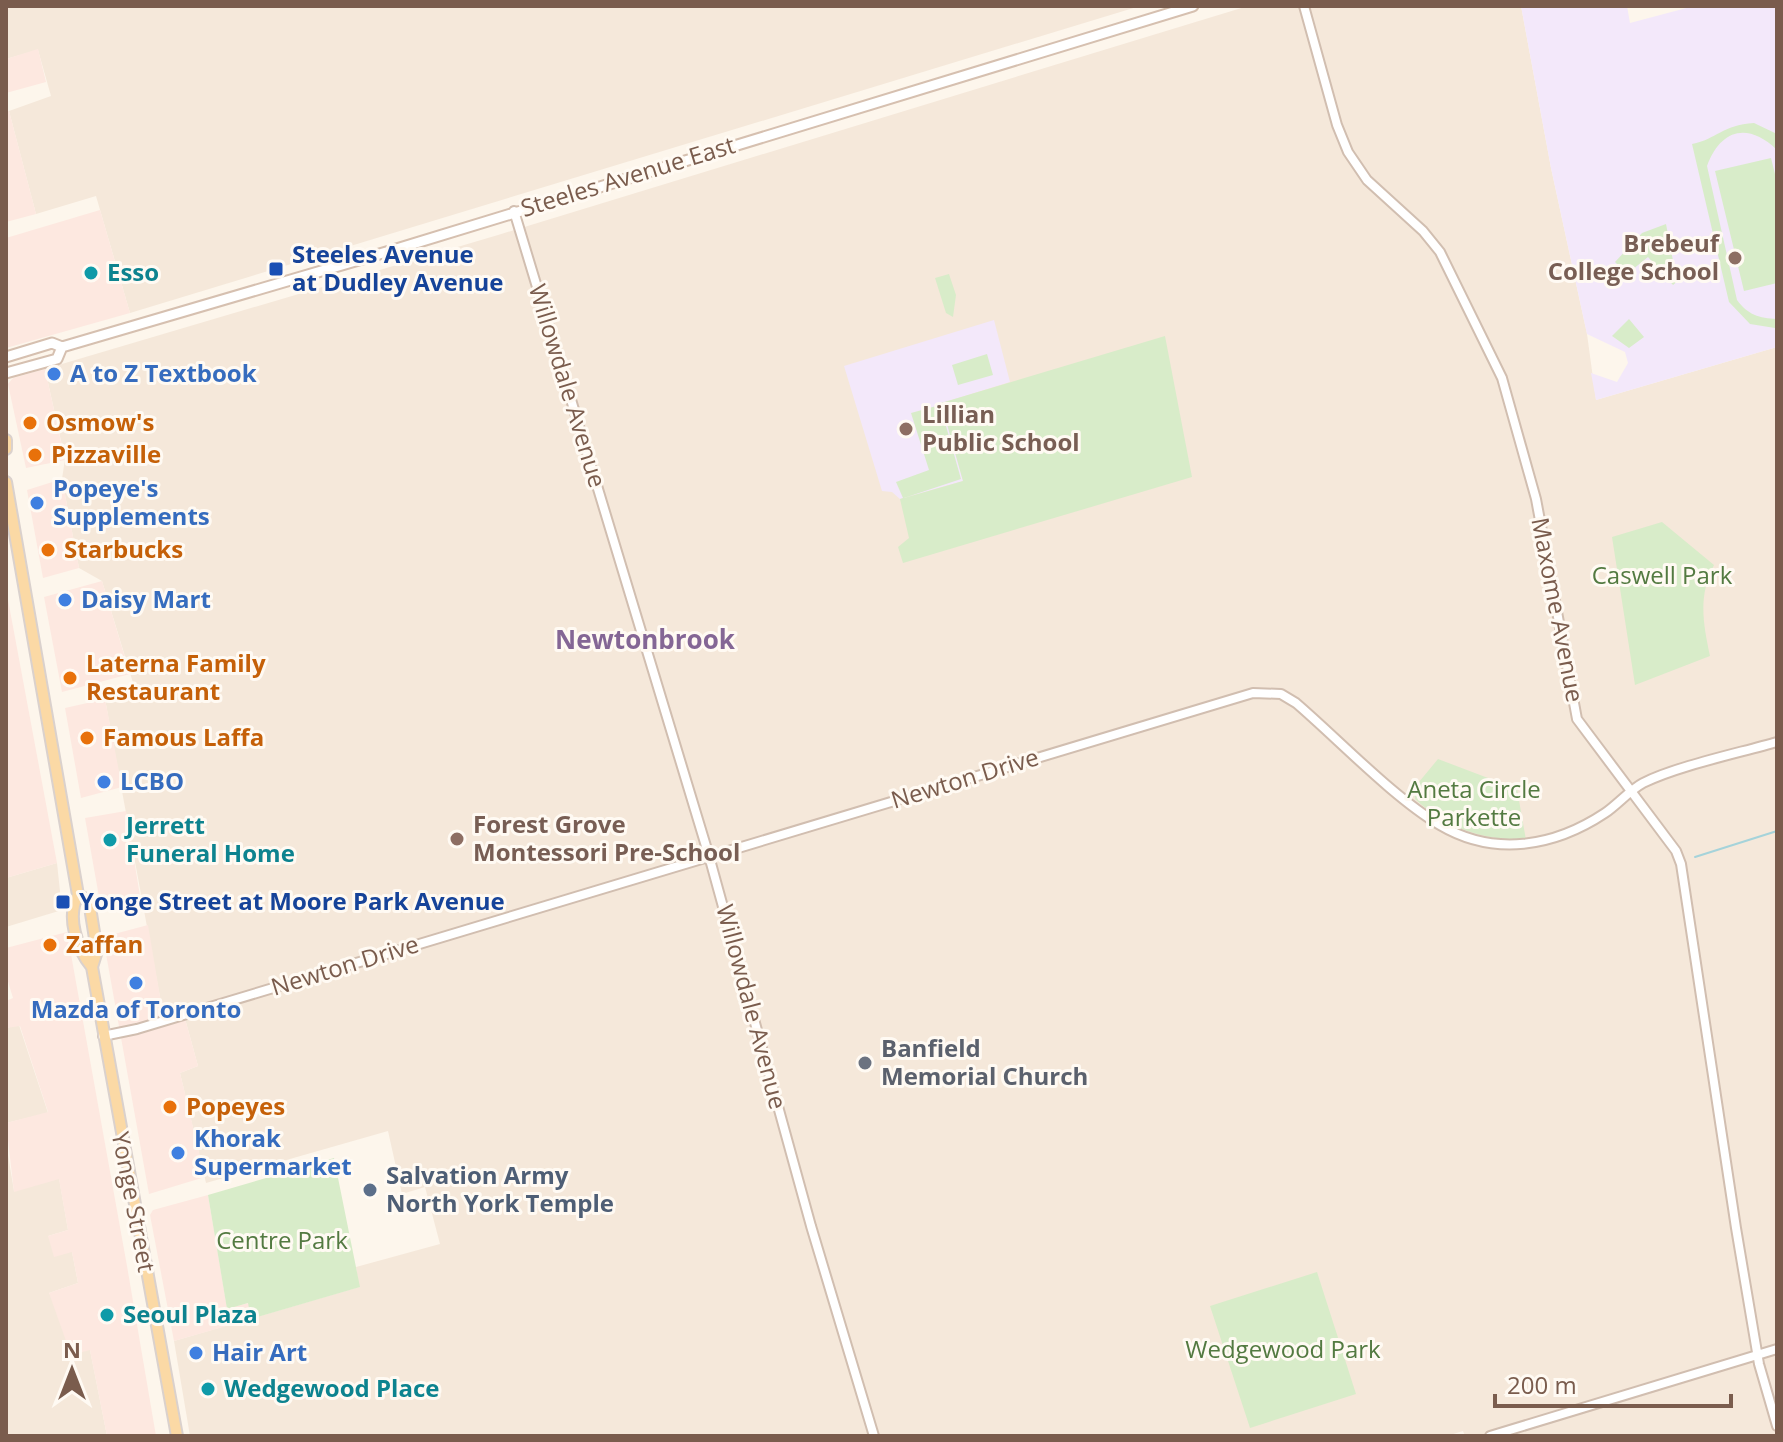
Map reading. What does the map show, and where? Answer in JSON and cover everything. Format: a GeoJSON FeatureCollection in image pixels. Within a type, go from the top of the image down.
{"type":"FeatureCollection","features":[{"type":"Feature","properties":{"kind":"main road","name":"Steeles Avenue East"},"geometry":{"type":"LineString","coordinates":[[6,357],[52,343],[62,347],[1193,6]]}},
{"type":"Feature","properties":{"kind":"main road","name":"Steeles Avenue East"},"geometry":{"type":"LineString","coordinates":[[6,373],[57,359],[62,347]]}},
{"type":"Feature","properties":{"kind":"main road"},"geometry":{"type":"LineString","coordinates":[[6,440],[6,449]]}},
{"type":"Feature","properties":{"kind":"main road","name":"Yonge Street"},"geometry":{"type":"LineString","coordinates":[[6,482],[78,895],[72,906],[80,953],[92,967]]}},
{"type":"Feature","properties":{"kind":"main road","name":"Yonge Street"},"geometry":{"type":"LineString","coordinates":[[78,895],[89,901],[97,951],[92,967],[103,1036],[177,1436]]}},
{"type":"Feature","properties":{"kind":"street","name":"Maxome Avenue"},"geometry":{"type":"LineString","coordinates":[[1304,6],[1337,125],[1348,152],[1367,180],[1423,231],[1440,252],[1502,378],[1536,499],[1577,719],[1676,851],[1681,864],[1758,1354],[1777,1426]]}},
{"type":"Feature","properties":{"kind":"street","name":"Willowdale Avenue"},"geometry":{"type":"LineString","coordinates":[[514,211],[709,856],[811,1226],[874,1436]]}},
{"type":"Feature","properties":{"kind":"street","name":"Newton Drive"},"geometry":{"type":"LineString","coordinates":[[103,1036],[123,1033],[1253,693],[1281,694],[1296,703],[1431,819],[1478,842],[1522,846],[1553,838],[1593,821],[1642,783],[1777,742]]}},
{"type":"Feature","properties":{"kind":"street"},"geometry":{"type":"LineString","coordinates":[[1490,1436],[1777,1349]]}},
{"type":"Feature","properties":{"kind":"shaded area"},"geometry":{"type":"Polygon","coordinates":[[[6,6],[1140,6],[130,313],[96,196],[36,214],[9,111],[51,96],[38,50],[6,59],[6,6]]]}},
{"type":"Feature","properties":{"kind":"shaded area"},"geometry":{"type":"Polygon","coordinates":[[[1248,6],[1521,6],[1551,168],[1587,334],[1596,400],[1777,347],[1777,1436],[1465,1436],[1463,1431],[1447,1436],[190,1436],[174,1341],[359,1287],[356,1267],[440,1244],[425,1187],[402,1194],[388,1131],[206,1183],[180,1073],[198,1066],[181,1004],[162,1008],[105,699],[134,686],[102,581],[79,568],[62,479],[65,459],[45,369],[498,235],[1248,6]]]}},
{"type":"Feature","properties":{"kind":"shaded area","name":"Brebeuf College School"},"geometry":{"type":"Polygon","coordinates":[[[1521,6],[1627,6],[1630,23],[1694,6],[1777,6],[1777,347],[1596,400],[1591,373],[1617,382],[1628,363],[1625,352],[1587,334],[1551,168],[1521,6]]]}},
{"type":"Feature","properties":{"kind":"shaded area"},"geometry":{"type":"Polygon","coordinates":[[[38,49],[46,82],[6,93],[6,59],[38,49]]]}},
{"type":"Feature","properties":{"kind":"shaded area"},"geometry":{"type":"Polygon","coordinates":[[[9,111],[36,214],[6,222],[6,112],[9,111]]]}},
{"type":"Feature","properties":{"kind":"shaded area"},"geometry":{"type":"Polygon","coordinates":[[[100,210],[130,313],[6,348],[6,238],[100,210]]]}},
{"type":"Feature","properties":{"kind":"shaded area","name":"Lillian Public School"},"geometry":{"type":"Polygon","coordinates":[[[994,320],[1010,382],[942,403],[963,481],[900,499],[892,492],[882,491],[844,366],[994,320]]]}},
{"type":"Feature","properties":{"kind":"shaded area"},"geometry":{"type":"Polygon","coordinates":[[[45,369],[65,460],[26,468],[8,384],[13,378],[45,369]]]}},
{"type":"Feature","properties":{"kind":"shaded area"},"geometry":{"type":"Polygon","coordinates":[[[62,479],[79,568],[43,578],[27,490],[62,479]]]}},
{"type":"Feature","properties":{"kind":"shaded area"},"geometry":{"type":"Polygon","coordinates":[[[102,581],[130,674],[62,692],[44,597],[102,581]]]}},
{"type":"Feature","properties":{"kind":"shaded area"},"geometry":{"type":"Polygon","coordinates":[[[6,589],[57,863],[6,878],[6,589]]]}},
{"type":"Feature","properties":{"kind":"shaded area"},"geometry":{"type":"Polygon","coordinates":[[[105,699],[122,787],[81,798],[65,708],[105,699]]]}},
{"type":"Feature","properties":{"kind":"shaded area"},"geometry":{"type":"Polygon","coordinates":[[[126,811],[141,902],[101,908],[85,818],[126,811]]]}},
{"type":"Feature","properties":{"kind":"shaded area"},"geometry":{"type":"Polygon","coordinates":[[[57,863],[62,910],[6,927],[6,878],[57,863]]]}},
{"type":"Feature","properties":{"kind":"shaded area"},"geometry":{"type":"Polygon","coordinates":[[[148,925],[162,1008],[181,1004],[198,1066],[180,1073],[205,1177],[149,1194],[103,937],[148,925]]]}},
{"type":"Feature","properties":{"kind":"shaded area"},"geometry":{"type":"Polygon","coordinates":[[[67,932],[156,1436],[107,1436],[90,1350],[71,1355],[49,1293],[78,1283],[72,1252],[54,1257],[48,1236],[68,1230],[59,1179],[14,1192],[6,1123],[48,1112],[20,1026],[6,1028],[6,1001],[13,998],[6,975],[6,948],[67,932]]]}},
{"type":"Feature","properties":{"kind":"shaded area"},"geometry":{"type":"Polygon","coordinates":[[[19,1025],[48,1113],[6,1123],[6,1028],[19,1025]]]}},
{"type":"Feature","properties":{"kind":"shaded area"},"geometry":{"type":"Polygon","coordinates":[[[6,1143],[14,1191],[59,1178],[68,1230],[48,1236],[72,1252],[78,1283],[49,1293],[90,1350],[107,1436],[6,1436],[6,1143]]]}},
{"type":"Feature","properties":{"kind":"shaded area"},"geometry":{"type":"Polygon","coordinates":[[[208,1195],[227,1308],[249,1303],[251,1319],[174,1341],[150,1215],[153,1210],[208,1195]]]}},
{"type":"Feature","properties":{"kind":"green space"},"geometry":{"type":"Polygon","coordinates":[[[1754,123],[1777,134],[1777,150],[1756,135],[1736,134],[1720,144],[1707,166],[1737,300],[1754,315],[1777,319],[1775,328],[1750,324],[1729,302],[1692,144],[1734,126],[1754,123]]]}},
{"type":"Feature","properties":{"kind":"green space"},"geometry":{"type":"Polygon","coordinates":[[[1771,158],[1777,182],[1777,283],[1744,291],[1715,171],[1771,158]]]}},
{"type":"Feature","properties":{"kind":"green space"},"geometry":{"type":"Polygon","coordinates":[[[1666,224],[1674,266],[1685,275],[1673,285],[1648,257],[1627,274],[1615,262],[1642,233],[1666,224]]]}},
{"type":"Feature","properties":{"kind":"green space"},"geometry":{"type":"Polygon","coordinates":[[[949,274],[956,295],[953,317],[946,313],[935,278],[949,274]]]}},
{"type":"Feature","properties":{"kind":"green space"},"geometry":{"type":"Polygon","coordinates":[[[1629,319],[1644,337],[1629,348],[1612,336],[1629,319]]]}},
{"type":"Feature","properties":{"kind":"green space"},"geometry":{"type":"Polygon","coordinates":[[[1165,336],[1192,477],[903,563],[898,547],[909,538],[900,499],[903,498],[896,482],[929,470],[911,413],[940,405],[961,479],[904,498],[963,481],[941,403],[1165,336]]]}},
{"type":"Feature","properties":{"kind":"green space"},"geometry":{"type":"Polygon","coordinates":[[[987,354],[993,375],[958,385],[952,365],[987,354]]]}},
{"type":"Feature","properties":{"kind":"green space","name":"Caswell Park"},"geometry":{"type":"Polygon","coordinates":[[[1662,522],[1714,565],[1704,599],[1710,656],[1635,685],[1612,537],[1662,522]]]}},
{"type":"Feature","properties":{"kind":"green space","name":"Aneta Circle Parkette"},"geometry":{"type":"Polygon","coordinates":[[[1438,759],[1517,789],[1526,840],[1495,838],[1467,831],[1440,818],[1415,799],[1414,788],[1438,759]]]}},
{"type":"Feature","properties":{"kind":"green space","name":"Centre Park"},"geometry":{"type":"Polygon","coordinates":[[[334,1158],[360,1287],[251,1319],[248,1303],[227,1309],[208,1195],[334,1158]]]}},
{"type":"Feature","properties":{"kind":"green space","name":"Wedgewood Park"},"geometry":{"type":"Polygon","coordinates":[[[1317,1272],[1356,1394],[1250,1428],[1210,1306],[1317,1272]]]}},
{"type":"Feature","properties":{"kind":"waterway"},"geometry":{"type":"LineString","coordinates":[[1695,857],[1777,831]]}},
{"type":"Feature","properties":{"kind":"place","name":"Brebeuf College School"},"geometry":{"type":"Point","coordinates":[1735,258]}},
{"type":"Feature","properties":{"kind":"place","name":"Steeles Avenue at Dudley Avenue"},"geometry":{"type":"Point","coordinates":[276,269]}},
{"type":"Feature","properties":{"kind":"place","name":"Esso"},"geometry":{"type":"Point","coordinates":[91,273]}},
{"type":"Feature","properties":{"kind":"place","name":"A to Z Textbook"},"geometry":{"type":"Point","coordinates":[54,374]}},
{"type":"Feature","properties":{"kind":"place","name":"Osmow's"},"geometry":{"type":"Point","coordinates":[30,423]}},
{"type":"Feature","properties":{"kind":"place","name":"Lillian Public School"},"geometry":{"type":"Point","coordinates":[906,429]}},
{"type":"Feature","properties":{"kind":"place","name":"Pizzaville"},"geometry":{"type":"Point","coordinates":[35,455]}},
{"type":"Feature","properties":{"kind":"place","name":"Popeye's Supplements"},"geometry":{"type":"Point","coordinates":[37,503]}},
{"type":"Feature","properties":{"kind":"place","name":"Starbucks"},"geometry":{"type":"Point","coordinates":[48,550]}},
{"type":"Feature","properties":{"kind":"place","name":"Daisy Mart"},"geometry":{"type":"Point","coordinates":[65,600]}},
{"type":"Feature","properties":{"kind":"place","name":"Laterna Family Restaurant"},"geometry":{"type":"Point","coordinates":[70,678]}},
{"type":"Feature","properties":{"kind":"place","name":"Famous Laffa"},"geometry":{"type":"Point","coordinates":[87,738]}},
{"type":"Feature","properties":{"kind":"place","name":"LCBO"},"geometry":{"type":"Point","coordinates":[104,782]}},
{"type":"Feature","properties":{"kind":"place","name":"Forest Grove Montessori Pre-School"},"geometry":{"type":"Point","coordinates":[457,839]}},
{"type":"Feature","properties":{"kind":"place","name":"Jerrett Funeral Home"},"geometry":{"type":"Point","coordinates":[110,840]}},
{"type":"Feature","properties":{"kind":"place","name":"Yonge Street at Moore Park Avenue"},"geometry":{"type":"Point","coordinates":[63,902]}},
{"type":"Feature","properties":{"kind":"place","name":"Zaffan"},"geometry":{"type":"Point","coordinates":[50,945]}},
{"type":"Feature","properties":{"kind":"place","name":"Mazda of Toronto"},"geometry":{"type":"Point","coordinates":[136,983]}},
{"type":"Feature","properties":{"kind":"place","name":"Banfield Memorial Church"},"geometry":{"type":"Point","coordinates":[865,1063]}},
{"type":"Feature","properties":{"kind":"place","name":"Popeyes"},"geometry":{"type":"Point","coordinates":[170,1107]}},
{"type":"Feature","properties":{"kind":"place","name":"Khorak Supermarket"},"geometry":{"type":"Point","coordinates":[178,1153]}},
{"type":"Feature","properties":{"kind":"place","name":"Salvation Army North York Temple"},"geometry":{"type":"Point","coordinates":[370,1190]}},
{"type":"Feature","properties":{"kind":"place","name":"Seoul Plaza"},"geometry":{"type":"Point","coordinates":[107,1315]}},
{"type":"Feature","properties":{"kind":"place","name":"Hair Art"},"geometry":{"type":"Point","coordinates":[196,1353]}},
{"type":"Feature","properties":{"kind":"place","name":"Wedgewood Place"},"geometry":{"type":"Point","coordinates":[208,1389]}},
{"type":"Feature","properties":{"kind":"district","name":"Newtonbrook"},"geometry":{"type":"Point","coordinates":[645,640]}}]}
